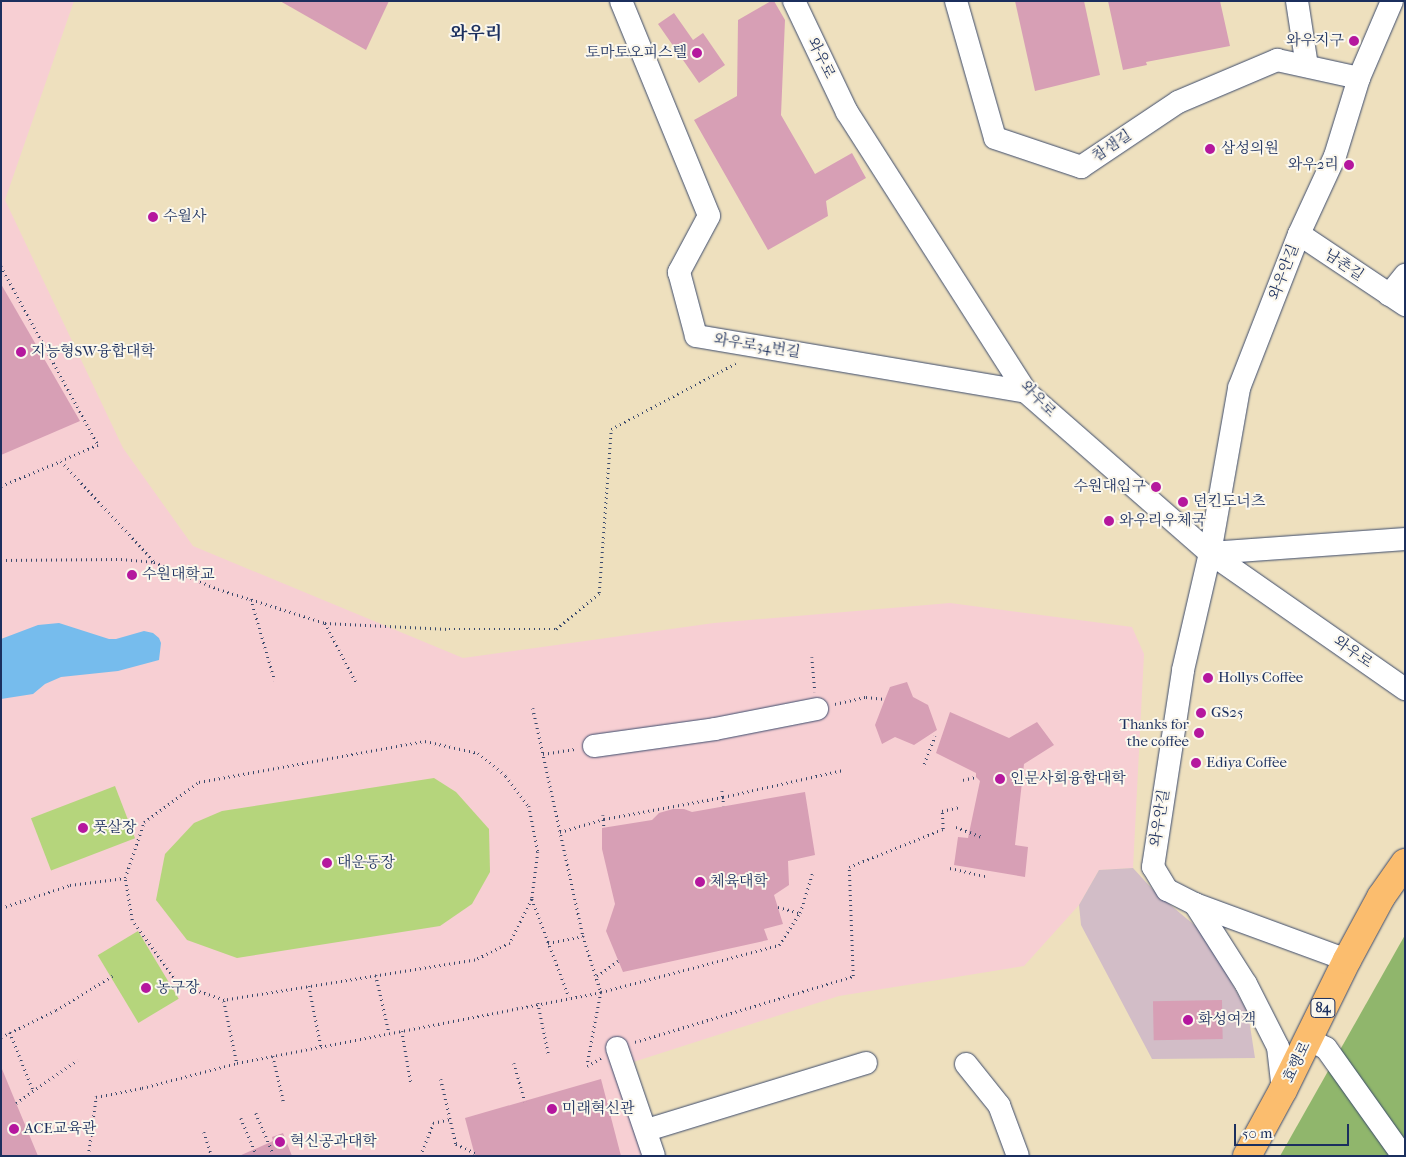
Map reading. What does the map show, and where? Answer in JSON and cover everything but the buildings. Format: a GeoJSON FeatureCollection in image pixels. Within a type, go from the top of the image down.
{"type":"FeatureCollection","features":[{"type":"Feature","properties":{"kind":"main road","name":"효행로"},"geometry":{"type":"LineString","coordinates":[[1247,1156],[1283,1090],[1347,960],[1382,897],[1405,863]]}},
{"type":"Feature","properties":{"kind":"street","name":"와우로34번길"},"geometry":{"type":"LineString","coordinates":[[621,1],[709,216],[679,272],[696,336],[1026,392]]}},
{"type":"Feature","properties":{"kind":"street","name":"와우로"},"geometry":{"type":"LineString","coordinates":[[794,1],[847,112],[1026,392],[1210,553],[1405,689]]}},
{"type":"Feature","properties":{"kind":"street","name":"참샘길"},"geometry":{"type":"LineString","coordinates":[[956,1],[996,138],[1081,167],[1178,102],[1277,60],[1359,78]]}},
{"type":"Feature","properties":{"kind":"street"},"geometry":{"type":"LineString","coordinates":[[1297,1],[1307,66]]}},
{"type":"Feature","properties":{"kind":"street","name":"와우안길"},"geometry":{"type":"LineString","coordinates":[[1347,960],[1195,904],[1167,890],[1153,867],[1183,670],[1210,553],[1238,388],[1299,234],[1335,156],[1359,78],[1392,1]]}},
{"type":"Feature","properties":{"kind":"street","name":"남촌길"},"geometry":{"type":"LineString","coordinates":[[1299,234],[1397,300]]}},
{"type":"Feature","properties":{"kind":"street"},"geometry":{"type":"LineString","coordinates":[[1397,300],[1405,275]]}},
{"type":"Feature","properties":{"kind":"street"},"geometry":{"type":"LineString","coordinates":[[1210,553],[1405,539]]}},
{"type":"Feature","properties":{"kind":"street"},"geometry":{"type":"LineString","coordinates":[[594,746],[715,729],[817,709]]}},
{"type":"Feature","properties":{"kind":"street"},"geometry":{"type":"LineString","coordinates":[[1195,904],[1246,984],[1278,1047],[1283,1090]]}},
{"type":"Feature","properties":{"kind":"street"},"geometry":{"type":"LineString","coordinates":[[1308,1039],[1326,1048],[1403,1156]]}},
{"type":"Feature","properties":{"kind":"street"},"geometry":{"type":"LineString","coordinates":[[617,1048],[647,1130],[654,1156]]}},
{"type":"Feature","properties":{"kind":"street"},"geometry":{"type":"LineString","coordinates":[[647,1130],[866,1063]]}},
{"type":"Feature","properties":{"kind":"street"},"geometry":{"type":"LineString","coordinates":[[966,1064],[999,1105],[1018,1156]]}},
{"type":"Feature","properties":{"kind":"path"},"geometry":{"type":"LineString","coordinates":[[1,266],[98,445],[1,486]]}},
{"type":"Feature","properties":{"kind":"path"},"geometry":{"type":"LineString","coordinates":[[1,560],[121,559],[154,562],[218,589],[325,623],[449,630],[556,630],[599,593],[611,429],[764,348]]}},
{"type":"Feature","properties":{"kind":"path"},"geometry":{"type":"LineString","coordinates":[[61,461],[154,562]]}},
{"type":"Feature","properties":{"kind":"path"},"geometry":{"type":"LineString","coordinates":[[251,600],[275,681]]}},
{"type":"Feature","properties":{"kind":"path"},"geometry":{"type":"LineString","coordinates":[[325,623],[356,682]]}},
{"type":"Feature","properties":{"kind":"path"},"geometry":{"type":"LineString","coordinates":[[812,657],[817,709],[866,697],[885,699]]}},
{"type":"Feature","properties":{"kind":"path"},"geometry":{"type":"LineString","coordinates":[[533,708],[583,936],[601,992],[587,1066],[617,1048],[853,976],[849,867],[943,829],[942,811],[959,807]]}},
{"type":"Feature","properties":{"kind":"path"},"geometry":{"type":"LineString","coordinates":[[924,764],[935,736]]}},
{"type":"Feature","properties":{"kind":"path"},"geometry":{"type":"LineString","coordinates":[[425,741],[478,753],[506,776],[529,806],[538,852],[532,899],[510,943],[475,960],[224,1000],[179,985],[132,920],[125,878],[144,822],[199,782],[425,741]]}},
{"type":"Feature","properties":{"kind":"path"},"geometry":{"type":"LineString","coordinates":[[543,754],[594,746]]}},
{"type":"Feature","properties":{"kind":"path"},"geometry":{"type":"LineString","coordinates":[[560,832],[604,819],[723,797],[844,770]]}},
{"type":"Feature","properties":{"kind":"path"},"geometry":{"type":"LineString","coordinates":[[964,780],[976,777]]}},
{"type":"Feature","properties":{"kind":"path"},"geometry":{"type":"LineString","coordinates":[[722,791],[724,806]]}},
{"type":"Feature","properties":{"kind":"path"},"geometry":{"type":"LineString","coordinates":[[604,815],[604,827]]}},
{"type":"Feature","properties":{"kind":"path"},"geometry":{"type":"LineString","coordinates":[[956,827],[982,837]]}},
{"type":"Feature","properties":{"kind":"path"},"geometry":{"type":"LineString","coordinates":[[950,868],[985,876]]}},
{"type":"Feature","properties":{"kind":"path"},"geometry":{"type":"LineString","coordinates":[[88,1156],[96,1097],[142,1088],[237,1063],[601,992],[779,945],[800,913],[812,874]]}},
{"type":"Feature","properties":{"kind":"path"},"geometry":{"type":"LineString","coordinates":[[1,908],[70,885],[125,878]]}},
{"type":"Feature","properties":{"kind":"path"},"geometry":{"type":"LineString","coordinates":[[532,899],[568,997]]}},
{"type":"Feature","properties":{"kind":"path"},"geometry":{"type":"LineString","coordinates":[[778,907],[800,913]]}},
{"type":"Feature","properties":{"kind":"path"},"geometry":{"type":"LineString","coordinates":[[548,943],[583,936]]}},
{"type":"Feature","properties":{"kind":"path"},"geometry":{"type":"LineString","coordinates":[[597,977],[618,961]]}},
{"type":"Feature","properties":{"kind":"path"},"geometry":{"type":"LineString","coordinates":[[376,975],[390,1033]]}},
{"type":"Feature","properties":{"kind":"path"},"geometry":{"type":"LineString","coordinates":[[1,1037],[56,1010],[112,976]]}},
{"type":"Feature","properties":{"kind":"path"},"geometry":{"type":"LineString","coordinates":[[309,986],[321,1046]]}},
{"type":"Feature","properties":{"kind":"path"},"geometry":{"type":"LineString","coordinates":[[224,1000],[237,1063]]}},
{"type":"Feature","properties":{"kind":"path"},"geometry":{"type":"LineString","coordinates":[[538,1003],[549,1056]]}},
{"type":"Feature","properties":{"kind":"path"},"geometry":{"type":"LineString","coordinates":[[402,1031],[411,1083]]}},
{"type":"Feature","properties":{"kind":"path"},"geometry":{"type":"LineString","coordinates":[[10,1032],[33,1090]]}},
{"type":"Feature","properties":{"kind":"path"},"geometry":{"type":"LineString","coordinates":[[273,1056],[284,1103]]}},
{"type":"Feature","properties":{"kind":"path"},"geometry":{"type":"LineString","coordinates":[[16,1103],[77,1060]]}},
{"type":"Feature","properties":{"kind":"path"},"geometry":{"type":"LineString","coordinates":[[514,1063],[525,1101]]}},
{"type":"Feature","properties":{"kind":"path"},"geometry":{"type":"LineString","coordinates":[[441,1079],[456,1144],[475,1153]]}},
{"type":"Feature","properties":{"kind":"path"},"geometry":{"type":"LineString","coordinates":[[256,1113],[273,1153]]}},
{"type":"Feature","properties":{"kind":"path"},"geometry":{"type":"LineString","coordinates":[[240,1118],[258,1156]]}},
{"type":"Feature","properties":{"kind":"path"},"geometry":{"type":"LineString","coordinates":[[420,1156],[433,1124],[451,1119]]}},
{"type":"Feature","properties":{"kind":"path"},"geometry":{"type":"LineString","coordinates":[[204,1132],[212,1156]]}},
{"type":"Feature","properties":{"kind":"shaded area","name":"수원대학교"},"geometry":{"type":"Polygon","coordinates":[[[1,1],[74,1],[5,200],[123,448],[193,546],[463,658],[714,623],[950,603],[1132,627],[1144,654],[1133,868],[1099,870],[1079,905],[1024,966],[839,996],[621,1066],[643,1156],[1,1156],[1,1]]]}},
{"type":"Feature","properties":{"kind":"shaded area"},"geometry":{"type":"Polygon","coordinates":[[[1133,868],[1155,892],[1205,934],[1248,1013],[1255,1058],[1152,1059],[1081,925],[1079,905],[1099,870],[1133,868]]]}},
{"type":"Feature","properties":{"kind":"green space","name":"대운동장"},"geometry":{"type":"Polygon","coordinates":[[[434,778],[456,792],[489,829],[490,872],[472,904],[440,926],[237,958],[187,940],[156,900],[165,854],[194,823],[222,811],[434,778]]]}},
{"type":"Feature","properties":{"kind":"green space","name":"풋살장"},"geometry":{"type":"Polygon","coordinates":[[[115,786],[135,838],[51,871],[31,818],[115,786]]]}},
{"type":"Feature","properties":{"kind":"green space","name":"농구장"},"geometry":{"type":"Polygon","coordinates":[[[138,931],[179,999],[138,1023],[98,955],[138,931]]]}},
{"type":"Feature","properties":{"kind":"green space"},"geometry":{"type":"Polygon","coordinates":[[[1405,935],[1405,1156],[1280,1156],[1405,935]]]}},
{"type":"Feature","properties":{"kind":"water"},"geometry":{"type":"Polygon","coordinates":[[[59,623],[109,639],[116,639],[144,631],[153,633],[159,638],[161,643],[159,660],[118,671],[61,677],[45,684],[33,694],[1,699],[1,639],[38,625],[59,623]]]}},
{"type":"Feature","properties":{"kind":"place","name":"와우지구"},"geometry":{"type":"Point","coordinates":[1354,41]}},
{"type":"Feature","properties":{"kind":"place","name":"토마토오피스텔"},"geometry":{"type":"Point","coordinates":[697,53]}},
{"type":"Feature","properties":{"kind":"place","name":"삼성의원"},"geometry":{"type":"Point","coordinates":[1210,149]}},
{"type":"Feature","properties":{"kind":"place","name":"와우2리"},"geometry":{"type":"Point","coordinates":[1349,165]}},
{"type":"Feature","properties":{"kind":"place","name":"수월사"},"geometry":{"type":"Point","coordinates":[153,217]}},
{"type":"Feature","properties":{"kind":"place","name":"지능형SW융합대학"},"geometry":{"type":"Point","coordinates":[21,352]}},
{"type":"Feature","properties":{"kind":"place","name":"수원대입구"},"geometry":{"type":"Point","coordinates":[1156,487]}},
{"type":"Feature","properties":{"kind":"place","name":"던킨도너츠"},"geometry":{"type":"Point","coordinates":[1183,502]}},
{"type":"Feature","properties":{"kind":"place","name":"와우리우체국"},"geometry":{"type":"Point","coordinates":[1109,521]}},
{"type":"Feature","properties":{"kind":"place","name":"수원대학교"},"geometry":{"type":"Point","coordinates":[132,575]}},
{"type":"Feature","properties":{"kind":"place","name":"Hollys Coffee"},"geometry":{"type":"Point","coordinates":[1208,678]}},
{"type":"Feature","properties":{"kind":"place","name":"GS25"},"geometry":{"type":"Point","coordinates":[1201,713]}},
{"type":"Feature","properties":{"kind":"place","name":"Thanks for the coffee"},"geometry":{"type":"Point","coordinates":[1199,733]}},
{"type":"Feature","properties":{"kind":"place","name":"Ediya Coffee"},"geometry":{"type":"Point","coordinates":[1196,763]}},
{"type":"Feature","properties":{"kind":"place","name":"인문사회융합대학"},"geometry":{"type":"Point","coordinates":[1000,779]}},
{"type":"Feature","properties":{"kind":"place","name":"풋살장"},"geometry":{"type":"Point","coordinates":[83,828]}},
{"type":"Feature","properties":{"kind":"place","name":"대운동장"},"geometry":{"type":"Point","coordinates":[327,863]}},
{"type":"Feature","properties":{"kind":"place","name":"체육대학"},"geometry":{"type":"Point","coordinates":[700,882]}},
{"type":"Feature","properties":{"kind":"place","name":"농구장"},"geometry":{"type":"Point","coordinates":[146,988]}},
{"type":"Feature","properties":{"kind":"place","name":"화성여객"},"geometry":{"type":"Point","coordinates":[1188,1020]}},
{"type":"Feature","properties":{"kind":"place","name":"미래혁신관"},"geometry":{"type":"Point","coordinates":[552,1109]}},
{"type":"Feature","properties":{"kind":"place","name":"ACE교육관"},"geometry":{"type":"Point","coordinates":[14,1129]}},
{"type":"Feature","properties":{"kind":"place","name":"혁신공과대학"},"geometry":{"type":"Point","coordinates":[280,1142]}},
{"type":"Feature","properties":{"kind":"district","name":"와우리"},"geometry":{"type":"Point","coordinates":[476,34]}}]}
